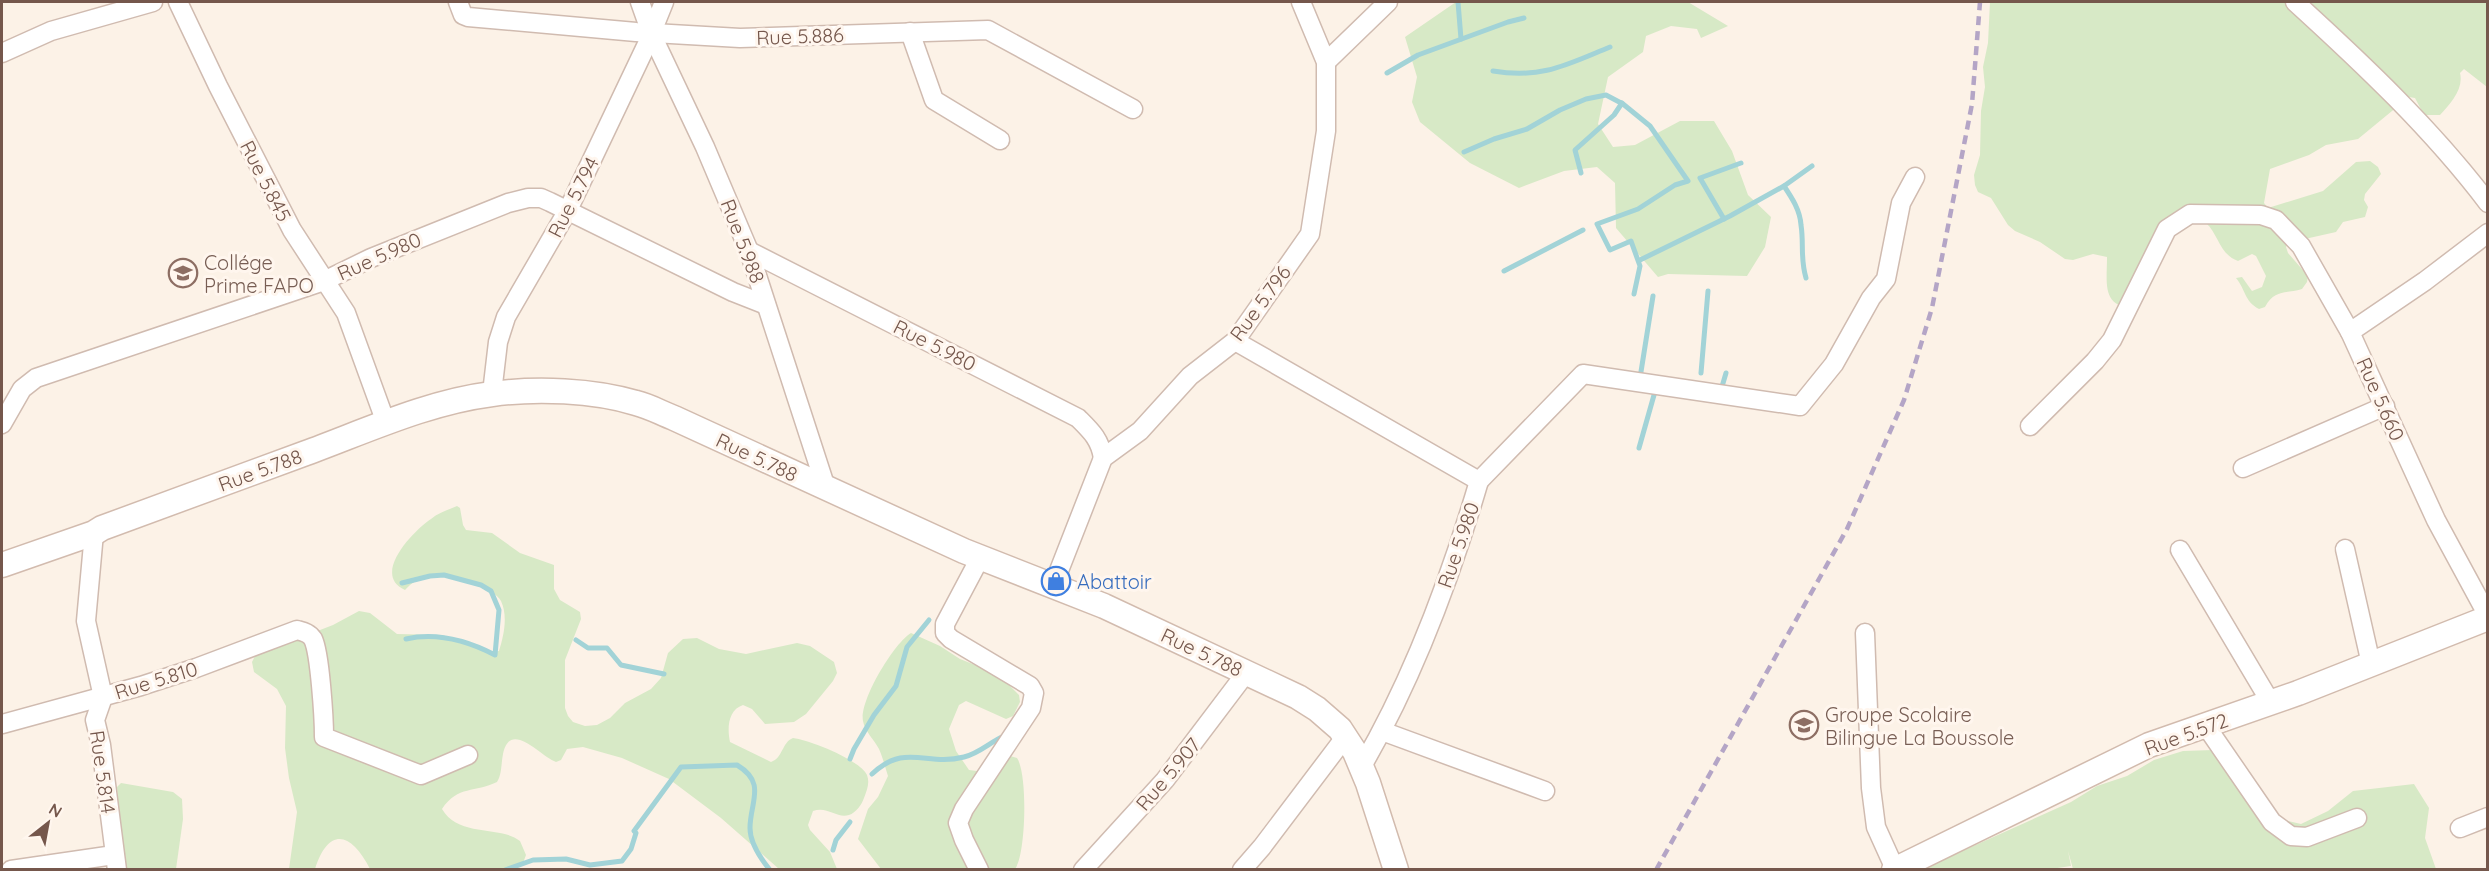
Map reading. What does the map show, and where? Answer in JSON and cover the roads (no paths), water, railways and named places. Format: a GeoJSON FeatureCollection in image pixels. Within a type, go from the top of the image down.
{"type":"FeatureCollection","features":[{"type":"Feature","properties":{"kind":"street"},"geometry":{"type":"LineString","coordinates":[[2,52],[51,31],[153,2]]}},
{"type":"Feature","properties":{"kind":"street","name":"Rue 5.845"},"geometry":{"type":"LineString","coordinates":[[177,2],[292,230],[346,314],[386,423]]}},
{"type":"Feature","properties":{"kind":"street","name":"Rue 5.886"},"geometry":{"type":"LineString","coordinates":[[458,2],[463,15],[468,17],[651,33],[740,38],[988,30],[1133,109]]}},
{"type":"Feature","properties":{"kind":"street","name":"Rue 5.988"},"geometry":{"type":"LineString","coordinates":[[640,2],[651,33],[705,147],[749,251],[826,488]]}},
{"type":"Feature","properties":{"kind":"street","name":"Rue 5.794"},"geometry":{"type":"LineString","coordinates":[[492,393],[498,342],[506,317],[568,210],[664,2]]}},
{"type":"Feature","properties":{"kind":"street","name":"Rue 5.796"},"geometry":{"type":"LineString","coordinates":[[1103,458],[1140,431],[1190,376],[1234,341],[1310,234],[1326,131],[1326,62],[1301,2]]}},
{"type":"Feature","properties":{"kind":"street"},"geometry":{"type":"LineString","coordinates":[[1326,62],[1389,2]]}},
{"type":"Feature","properties":{"kind":"street"},"geometry":{"type":"LineString","coordinates":[[2295,2],[2350,52],[2415,118],[2470,180],[2487,203]]}},
{"type":"Feature","properties":{"kind":"street"},"geometry":{"type":"LineString","coordinates":[[910,33],[934,100],[1000,140]]}},
{"type":"Feature","properties":{"kind":"street"},"geometry":{"type":"LineString","coordinates":[[1479,481],[1583,374],[1800,406],[1834,364],[1871,298],[1886,279],[1901,203],[1916,177]]}},
{"type":"Feature","properties":{"kind":"street","name":"Rue 5.980"},"geometry":{"type":"LineString","coordinates":[[2,424],[22,389],[36,378],[324,281],[391,250],[508,203],[528,198],[541,198],[568,210],[732,292],[766,304]]}},
{"type":"Feature","properties":{"kind":"street","name":"Rue 5.660"},"geometry":{"type":"LineString","coordinates":[[2030,426],[2095,361],[2112,340],[2167,229],[2190,214],[2261,215],[2276,220],[2301,246],[2350,332],[2436,520],[2487,617]]}},
{"type":"Feature","properties":{"kind":"street"},"geometry":{"type":"LineString","coordinates":[[2350,332],[2425,281],[2487,233]]}},
{"type":"Feature","properties":{"kind":"street","name":"Rue 5.980"},"geometry":{"type":"LineString","coordinates":[[749,251],[1078,418],[1101,444],[1103,458]]}},
{"type":"Feature","properties":{"kind":"street","name":"Rue 5.980"},"geometry":{"type":"LineString","coordinates":[[1234,341],[1479,481],[1458,552],[1382,731],[1362,765]]}},
{"type":"Feature","properties":{"kind":"street","name":"Rue 5.788"},"geometry":{"type":"LineString","coordinates":[[2,565],[94,533],[102,528],[386,423],[455,401],[492,393],[575,392],[608,396],[638,403],[980,558],[1104,606],[1298,697],[1317,709],[1346,736],[1362,765],[1396,870]]}},
{"type":"Feature","properties":{"kind":"street"},"geometry":{"type":"LineString","coordinates":[[2243,468],[2385,406]]}},
{"type":"Feature","properties":{"kind":"street"},"geometry":{"type":"LineString","coordinates":[[1053,586],[1103,458]]}},
{"type":"Feature","properties":{"kind":"street","name":"Rue 5.814"},"geometry":{"type":"LineString","coordinates":[[94,533],[86,621],[103,696],[95,720],[101,745],[115,862]]}},
{"type":"Feature","properties":{"kind":"street"},"geometry":{"type":"LineString","coordinates":[[2344,549],[2372,664]]}},
{"type":"Feature","properties":{"kind":"street"},"geometry":{"type":"LineString","coordinates":[[2180,550],[2271,703]]}},
{"type":"Feature","properties":{"kind":"street"},"geometry":{"type":"LineString","coordinates":[[979,870],[958,823],[964,809],[1031,708],[1034,693],[1030,686],[951,639],[945,633],[945,624],[980,558]]}},
{"type":"Feature","properties":{"kind":"street","name":"Rue 5.572"},"geometry":{"type":"LineString","coordinates":[[1894,869],[2149,746],[2271,703],[2487,617]]}},
{"type":"Feature","properties":{"kind":"street","name":"Rue 5.810"},"geometry":{"type":"LineString","coordinates":[[2,724],[196,669],[297,630],[307,633],[312,638],[317,652],[324,737],[421,775],[468,755]]}},
{"type":"Feature","properties":{"kind":"street"},"geometry":{"type":"LineString","coordinates":[[1865,633],[1871,788],[1876,827],[1894,869]]}},
{"type":"Feature","properties":{"kind":"street","name":"Rue 5.907"},"geometry":{"type":"LineString","coordinates":[[1083,870],[1165,780],[1246,673]]}},
{"type":"Feature","properties":{"kind":"street"},"geometry":{"type":"LineString","coordinates":[[2206,726],[2272,822],[2291,836],[2307,837],[2357,818]]}},
{"type":"Feature","properties":{"kind":"street"},"geometry":{"type":"LineString","coordinates":[[1382,731],[1545,792]]}},
{"type":"Feature","properties":{"kind":"street"},"geometry":{"type":"LineString","coordinates":[[1242,870],[1346,736]]}},
{"type":"Feature","properties":{"kind":"street"},"geometry":{"type":"LineString","coordinates":[[2460,828],[2487,817]]}},
{"type":"Feature","properties":{"kind":"street"},"geometry":{"type":"LineString","coordinates":[[11,870],[115,862]]}},
{"type":"Feature","properties":{"kind":"waterway"},"geometry":{"type":"LineString","coordinates":[[1458,2],[1461,39]]}},
{"type":"Feature","properties":{"kind":"waterway"},"geometry":{"type":"LineString","coordinates":[[1387,73],[1418,55],[1524,18]]}},
{"type":"Feature","properties":{"kind":"waterway"},"geometry":{"type":"LineString","coordinates":[[1493,71],[1540,72],[1567,65],[1610,47]]}},
{"type":"Feature","properties":{"kind":"waterway"},"geometry":{"type":"LineString","coordinates":[[1464,152],[1494,139],[1527,129],[1560,110],[1586,99],[1606,95],[1623,104],[1650,126],[1688,181],[1675,185],[1638,209],[1597,224],[1610,250],[1631,241],[1640,266],[1634,294]]}},
{"type":"Feature","properties":{"kind":"waterway"},"geometry":{"type":"LineString","coordinates":[[1581,173],[1575,150],[1614,115],[1622,103]]}},
{"type":"Feature","properties":{"kind":"waterway"},"geometry":{"type":"LineString","coordinates":[[1724,219],[1700,178],[1741,163]]}},
{"type":"Feature","properties":{"kind":"waterway"},"geometry":{"type":"LineString","coordinates":[[1640,260],[1730,216],[1784,186],[1812,166]]}},
{"type":"Feature","properties":{"kind":"waterway"},"geometry":{"type":"LineString","coordinates":[[1784,186],[1799,214],[1806,278]]}},
{"type":"Feature","properties":{"kind":"waterway"},"geometry":{"type":"LineString","coordinates":[[1504,271],[1583,230]]}},
{"type":"Feature","properties":{"kind":"waterway"},"geometry":{"type":"LineString","coordinates":[[1701,373],[1708,291]]}},
{"type":"Feature","properties":{"kind":"waterway"},"geometry":{"type":"LineString","coordinates":[[1640,378],[1653,296]]}},
{"type":"Feature","properties":{"kind":"waterway"},"geometry":{"type":"LineString","coordinates":[[1721,390],[1726,373]]}},
{"type":"Feature","properties":{"kind":"waterway"},"geometry":{"type":"LineString","coordinates":[[1639,448],[1656,388]]}},
{"type":"Feature","properties":{"kind":"waterway"},"geometry":{"type":"LineString","coordinates":[[402,583],[444,575],[481,585],[491,591],[499,610],[495,655],[473,645],[440,637],[406,639]]}},
{"type":"Feature","properties":{"kind":"waterway"},"geometry":{"type":"LineString","coordinates":[[850,759],[874,715],[896,686],[907,647],[929,620]]}},
{"type":"Feature","properties":{"kind":"waterway"},"geometry":{"type":"LineString","coordinates":[[576,640],[588,648],[607,648],[621,665],[664,674]]}},
{"type":"Feature","properties":{"kind":"waterway"},"geometry":{"type":"LineString","coordinates":[[872,774],[884,764],[895,759],[964,757],[1004,736]]}},
{"type":"Feature","properties":{"kind":"waterway"},"geometry":{"type":"LineString","coordinates":[[505,870],[533,860],[566,859],[590,865],[622,861],[631,849],[636,833],[634,831],[681,767],[737,765],[752,779],[755,794],[750,833],[757,850],[770,870]]}},
{"type":"Feature","properties":{"kind":"waterway"},"geometry":{"type":"LineString","coordinates":[[833,850],[836,840],[850,822]]}},
{"type":"Feature","properties":{"kind":"railway"},"geometry":{"type":"LineString","coordinates":[[1656,870],[1847,529],[1904,400],[1932,308],[1972,104],[1980,2]]}},
{"type":"Feature","properties":{"kind":"place","name":"Collége Prime FAPO"},"geometry":{"type":"Point","coordinates":[183,273]}},
{"type":"Feature","properties":{"kind":"place","name":"Abattoir"},"geometry":{"type":"Point","coordinates":[1056,581]}},
{"type":"Feature","properties":{"kind":"place","name":"Groupe Scolaire Bilingue La Boussole"},"geometry":{"type":"Point","coordinates":[1804,725]}}]}
